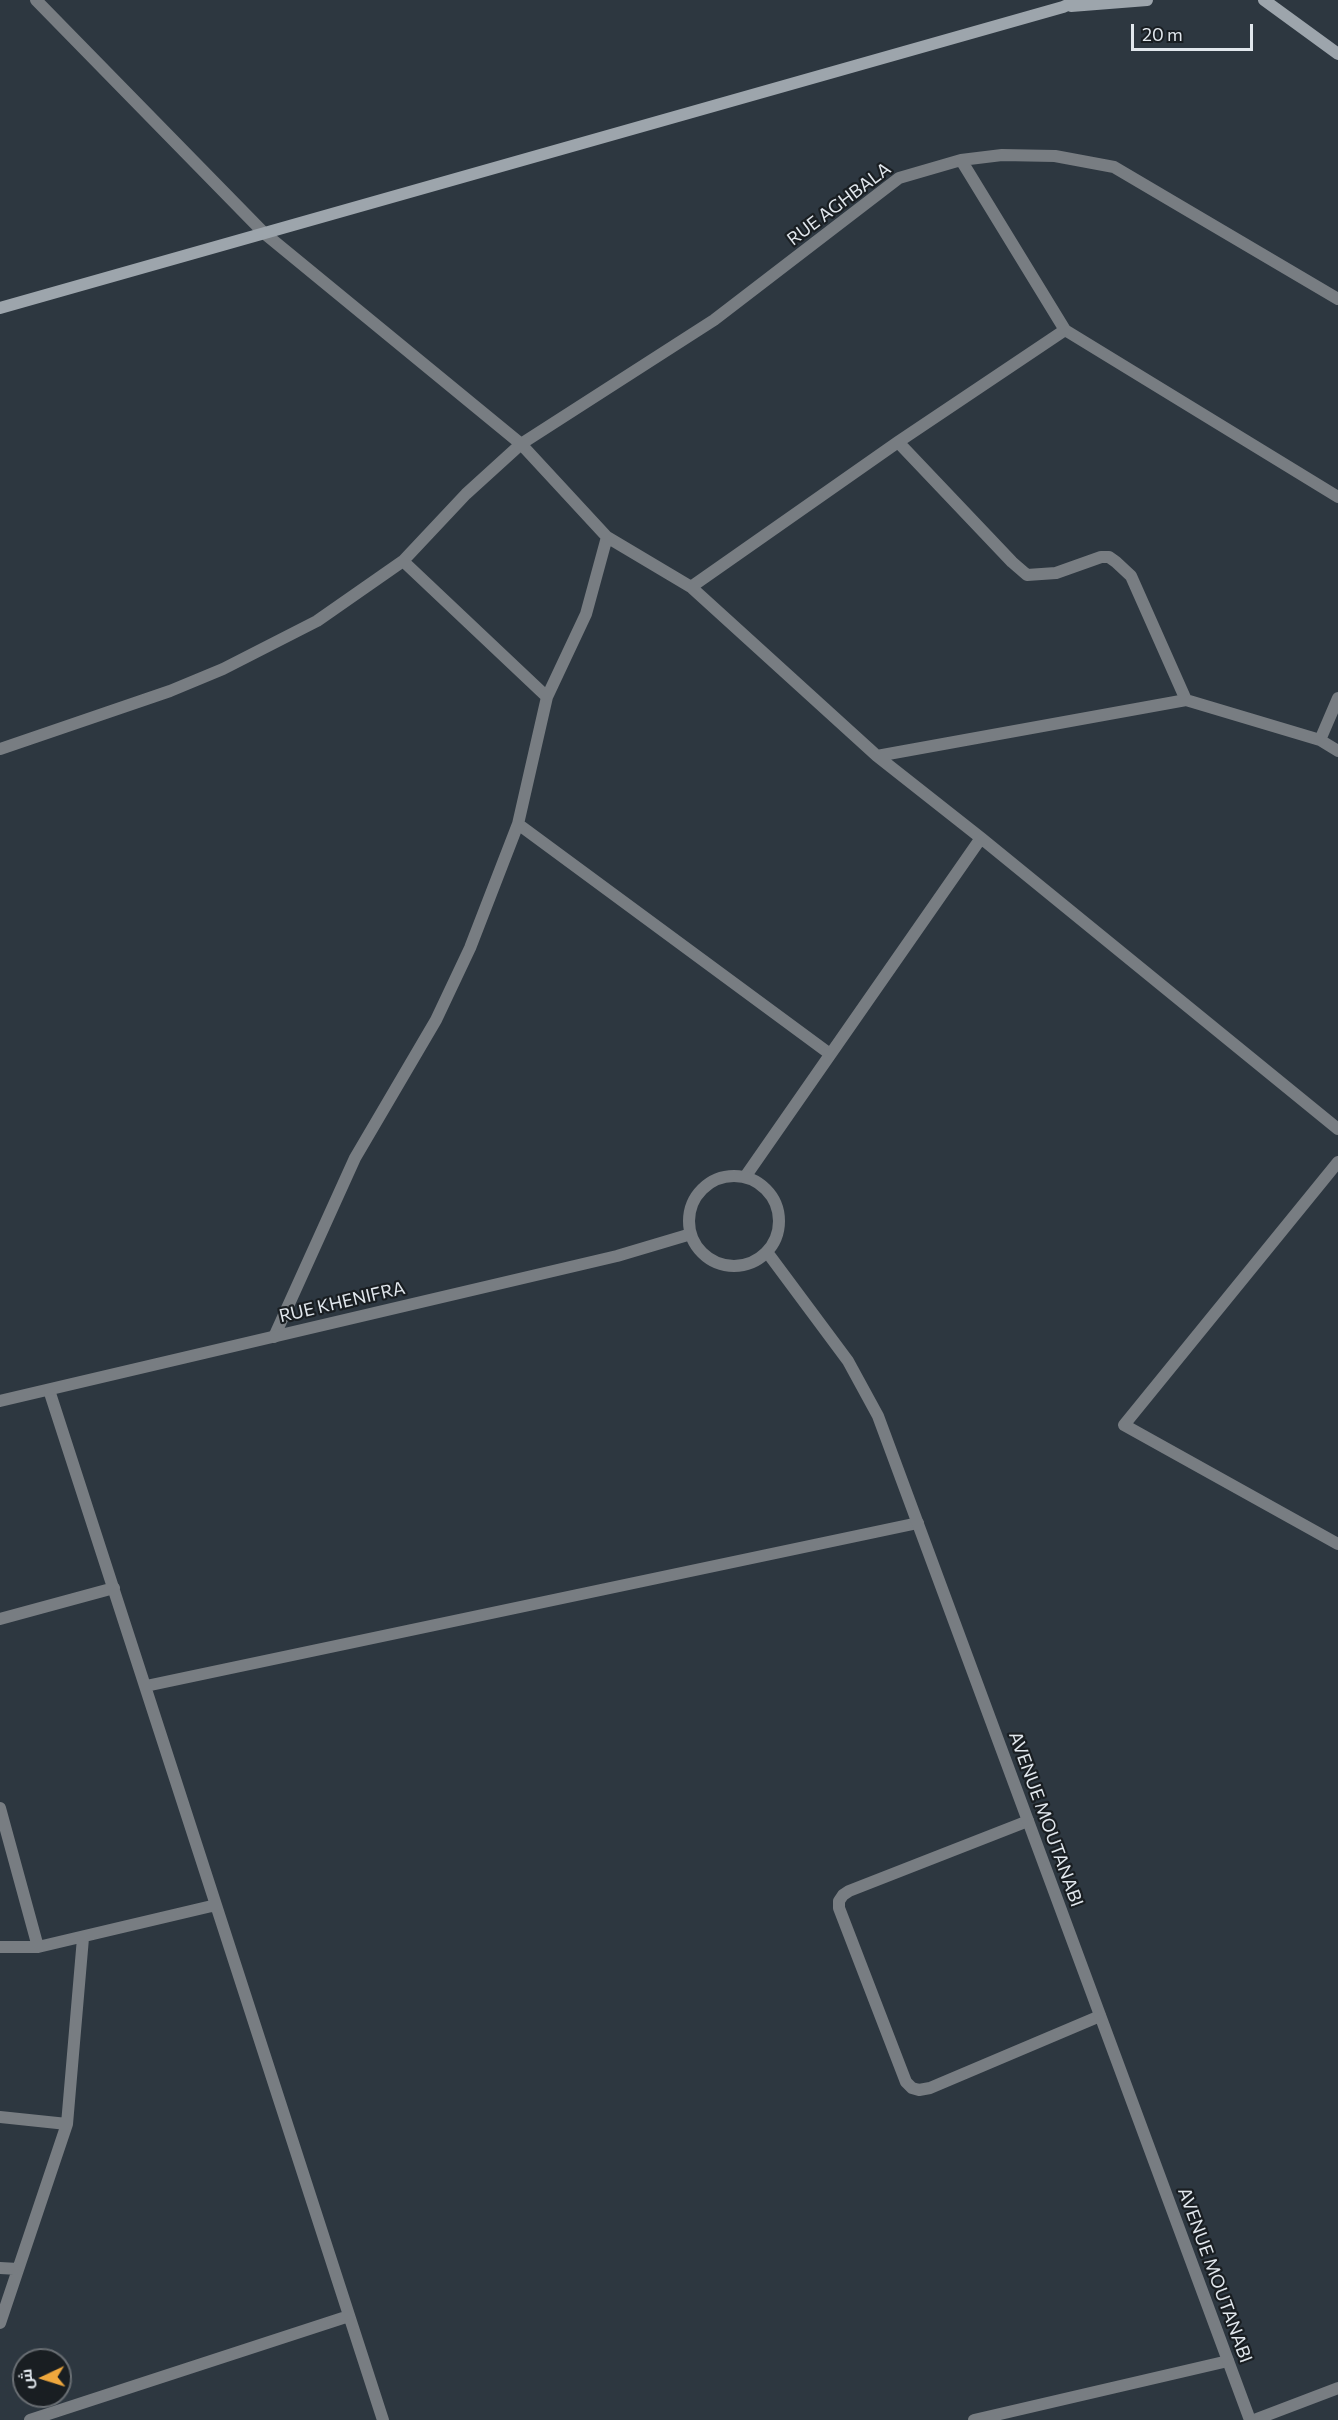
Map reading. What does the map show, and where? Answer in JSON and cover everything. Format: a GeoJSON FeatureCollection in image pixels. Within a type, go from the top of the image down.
{"type":"FeatureCollection","features":[{"type":"Feature","properties":{"kind":"main road"},"geometry":{"type":"LineString","coordinates":[[0,308],[1063,7],[1079,0]]}},
{"type":"Feature","properties":{"kind":"main road"},"geometry":{"type":"LineString","coordinates":[[1063,7],[1147,0]]}},
{"type":"Feature","properties":{"kind":"main road"},"geometry":{"type":"LineString","coordinates":[[1264,0],[1338,54]]}},
{"type":"Feature","properties":{"kind":"street"},"geometry":{"type":"LineString","coordinates":[[36,0],[264,233],[521,444],[608,537],[691,587],[877,756],[1338,1129]]}},
{"type":"Feature","properties":{"kind":"street","name":"RUE AGHBALA"},"geometry":{"type":"LineString","coordinates":[[0,749],[170,691],[224,669],[316,621],[404,561],[466,494],[521,444],[714,320],[899,178],[961,160],[1002,156],[1055,156],[1114,167],[1338,299]]}},
{"type":"Feature","properties":{"kind":"street"},"geometry":{"type":"LineString","coordinates":[[961,160],[1065,330],[1338,497]]}},
{"type":"Feature","properties":{"kind":"street"},"geometry":{"type":"LineString","coordinates":[[691,587],[897,442],[1065,330]]}},
{"type":"Feature","properties":{"kind":"street"},"geometry":{"type":"LineString","coordinates":[[897,442],[1012,562],[1027,574],[1056,573],[1101,557],[1109,557],[1116,562],[1131,576],[1186,700]]}},
{"type":"Feature","properties":{"kind":"street"},"geometry":{"type":"LineString","coordinates":[[274,1337],[355,1158],[399,1086],[470,948],[518,824],[547,697],[586,614],[608,537]]}},
{"type":"Feature","properties":{"kind":"street"},"geometry":{"type":"LineString","coordinates":[[404,561],[547,697]]}},
{"type":"Feature","properties":{"kind":"street"},"geometry":{"type":"LineString","coordinates":[[1320,740],[1338,698]]}},
{"type":"Feature","properties":{"kind":"street"},"geometry":{"type":"LineString","coordinates":[[877,756],[1186,700],[1320,740],[1338,751]]}},
{"type":"Feature","properties":{"kind":"street"},"geometry":{"type":"LineString","coordinates":[[518,824],[830,1054]]}},
{"type":"Feature","properties":{"kind":"street"},"geometry":{"type":"LineString","coordinates":[[745,1177],[981,838]]}},
{"type":"Feature","properties":{"kind":"street"},"geometry":{"type":"LineString","coordinates":[[1338,1162],[1124,1425],[1338,1544]]}},
{"type":"Feature","properties":{"kind":"street"},"geometry":{"type":"LineString","coordinates":[[730,1176],[745,1177],[759,1183],[765,1189],[778,1208],[780,1224],[776,1239],[767,1252],[754,1262],[739,1266],[724,1265],[709,1259],[698,1248],[691,1234],[690,1218],[693,1203],[702,1189],[714,1180],[730,1176]]}},
{"type":"Feature","properties":{"kind":"street","name":"RUE KHENIFRA"},"geometry":{"type":"LineString","coordinates":[[0,1401],[617,1256],[691,1234]]}},
{"type":"Feature","properties":{"kind":"street","name":"AVENUE MOUTANABI"},"geometry":{"type":"LineString","coordinates":[[767,1252],[849,1361],[878,1416],[1250,2420]]}},
{"type":"Feature","properties":{"kind":"street"},"geometry":{"type":"LineString","coordinates":[[49,1390],[383,2420]]}},
{"type":"Feature","properties":{"kind":"street"},"geometry":{"type":"LineString","coordinates":[[146,1686],[918,1523]]}},
{"type":"Feature","properties":{"kind":"street"},"geometry":{"type":"LineString","coordinates":[[0,1619],[114,1588]]}},
{"type":"Feature","properties":{"kind":"street"},"geometry":{"type":"LineString","coordinates":[[0,1808],[38,1947]]}},
{"type":"Feature","properties":{"kind":"street"},"geometry":{"type":"LineString","coordinates":[[1028,1821],[849,1891],[839,1901],[839,1908],[906,2082],[912,2088],[919,2090],[930,2088],[1100,2016]]}},
{"type":"Feature","properties":{"kind":"street"},"geometry":{"type":"LineString","coordinates":[[0,1947],[38,1947],[216,1905]]}},
{"type":"Feature","properties":{"kind":"street"},"geometry":{"type":"LineString","coordinates":[[0,2323],[67,2124],[83,1938]]}},
{"type":"Feature","properties":{"kind":"street"},"geometry":{"type":"LineString","coordinates":[[0,2117],[67,2124]]}},
{"type":"Feature","properties":{"kind":"street"},"geometry":{"type":"LineString","coordinates":[[0,2268],[18,2269]]}},
{"type":"Feature","properties":{"kind":"street"},"geometry":{"type":"LineString","coordinates":[[30,2420],[350,2316]]}},
{"type":"Feature","properties":{"kind":"street"},"geometry":{"type":"LineString","coordinates":[[974,2420],[1228,2361]]}},
{"type":"Feature","properties":{"kind":"street"},"geometry":{"type":"LineString","coordinates":[[1254,2420],[1338,2388]]}}]}
